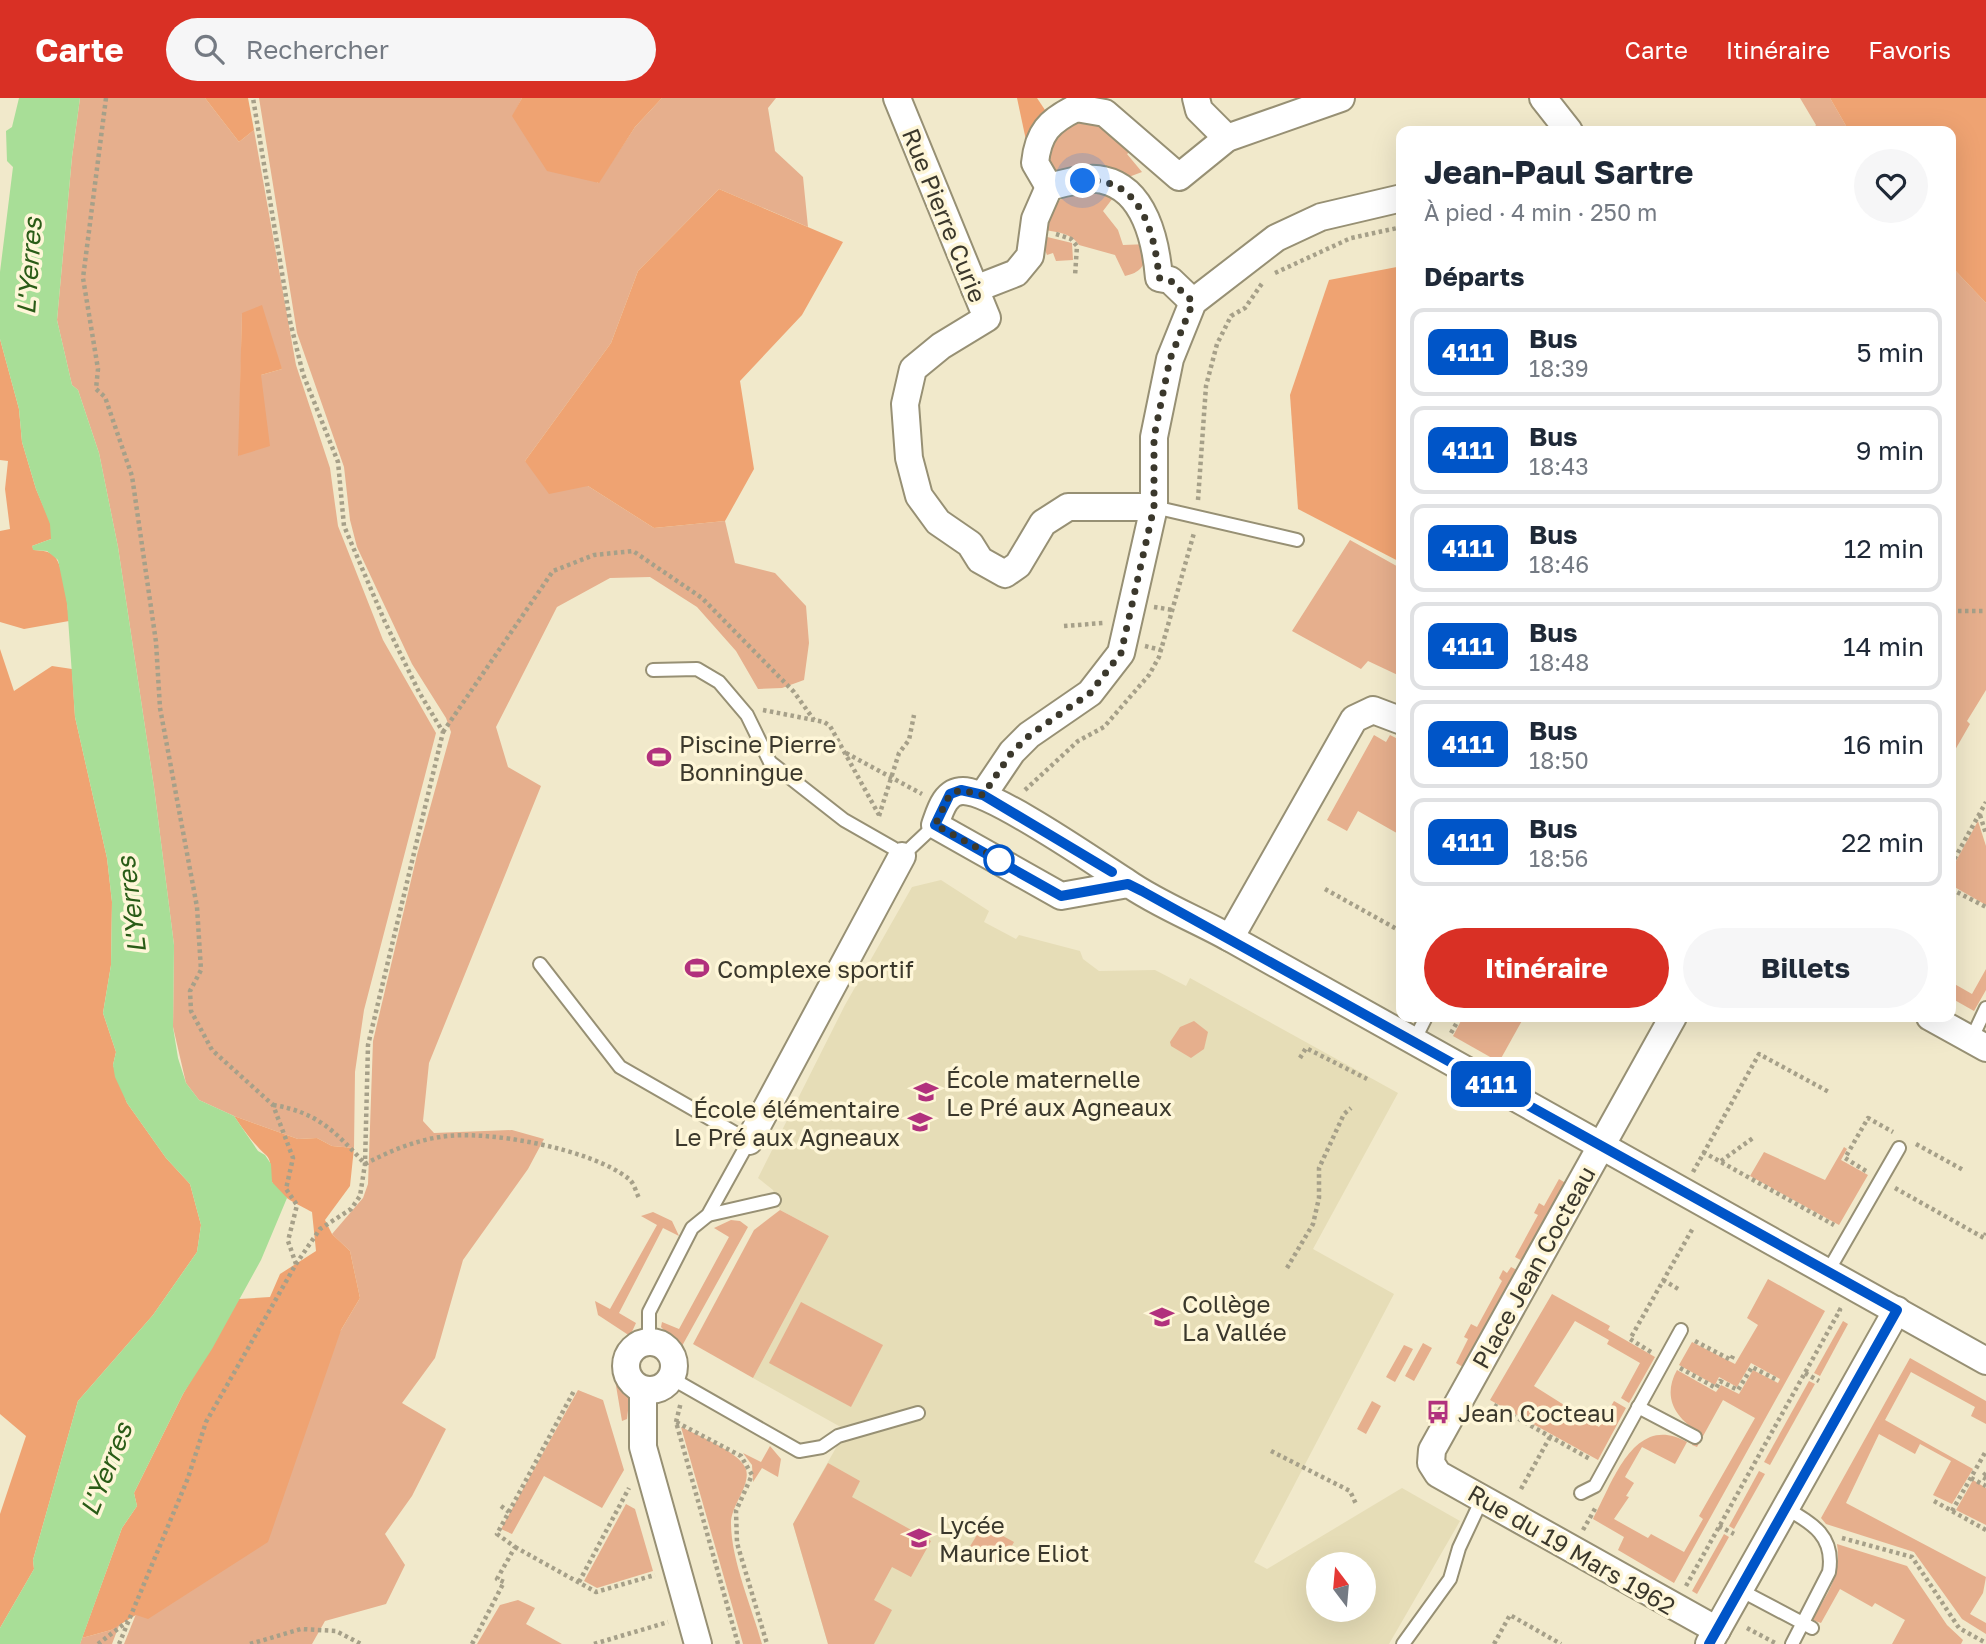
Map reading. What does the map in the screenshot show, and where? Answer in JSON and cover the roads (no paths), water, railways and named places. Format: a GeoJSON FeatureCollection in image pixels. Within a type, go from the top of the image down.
{"type":"FeatureCollection","features":[{"type":"Feature","properties":{"kind":"street","name":"Rue Pierre Curie"},"geometry":{"type":"LineString","coordinates":[[897,98],[987,318],[941,346],[913,369],[905,404],[909,458],[919,496],[938,523],[970,544],[980,560],[1005,574],[1018,565],[1043,523],[1068,507],[1154,507]]}},
{"type":"Feature","properties":{"kind":"street"},"geometry":{"type":"LineString","coordinates":[[1196,98],[1199,110],[1227,138]]}},
{"type":"Feature","properties":{"kind":"street"},"geometry":{"type":"LineString","coordinates":[[1049,187],[1035,163],[1038,140],[1046,125],[1076,108],[1105,113],[1179,177],[1227,138],[1341,98]]}},
{"type":"Feature","properties":{"kind":"street"},"geometry":{"type":"LineString","coordinates":[[1542,98],[1565,126]]}},
{"type":"Feature","properties":{"kind":"street"},"geometry":{"type":"LineString","coordinates":[[1049,187],[1102,179],[1126,191],[1144,216],[1152,237],[1159,278],[1170,280],[1193,302]]}},
{"type":"Feature","properties":{"kind":"street"},"geometry":{"type":"LineString","coordinates":[[975,289],[1016,273],[1030,256],[1035,219],[1049,187]]}},
{"type":"Feature","properties":{"kind":"street"},"geometry":{"type":"LineString","coordinates":[[983,795],[1012,752],[1030,735],[1090,693],[1107,675],[1121,653],[1154,507],[1154,437],[1170,359],[1193,302],[1276,238],[1321,217],[1396,199]]}},
{"type":"Feature","properties":{"kind":"street"},"geometry":{"type":"LineString","coordinates":[[1230,938],[1354,719],[1373,709],[1396,719]]}},
{"type":"Feature","properties":{"kind":"street"},"geometry":{"type":"LineString","coordinates":[[1128,884],[1061,896],[935,825],[950,794],[961,790],[983,795],[1097,861],[1128,884],[1230,938],[1986,1361]]}},
{"type":"Feature","properties":{"kind":"street"},"geometry":{"type":"LineString","coordinates":[[749,1141],[902,856]]}},
{"type":"Feature","properties":{"kind":"street","name":"Place Jean Cocteau"},"geometry":{"type":"LineString","coordinates":[[1431,1463],[1432,1450],[1670,1022]]}},
{"type":"Feature","properties":{"kind":"street"},"geometry":{"type":"LineString","coordinates":[[1939,1022],[1978,1044]]}},
{"type":"Feature","properties":{"kind":"street"},"geometry":{"type":"LineString","coordinates":[[1713,1637],[1740,1590],[1796,1514],[1897,1310]]}},
{"type":"Feature","properties":{"kind":"street"},"geometry":{"type":"LineString","coordinates":[[649,1342],[661,1344],[672,1357],[677,1388],[643,1390],[629,1380],[626,1360],[635,1346],[649,1342]]}},
{"type":"Feature","properties":{"kind":"street"},"geometry":{"type":"LineString","coordinates":[[643,1390],[643,1447],[698,1644]]}},
{"type":"Feature","properties":{"kind":"street","name":"Rue du 19 Mars 1962"},"geometry":{"type":"LineString","coordinates":[[1431,1463],[1438,1474],[1713,1637]]}},
{"type":"Feature","properties":{"kind":"lane"},"geometry":{"type":"LineString","coordinates":[[1154,507],[1297,540]]}},
{"type":"Feature","properties":{"kind":"lane"},"geometry":{"type":"LineString","coordinates":[[653,670],[697,669],[719,682],[747,715],[770,762],[844,820],[902,856],[935,825]]}},
{"type":"Feature","properties":{"kind":"lane"},"geometry":{"type":"LineString","coordinates":[[540,964],[620,1068],[749,1141],[708,1215],[692,1228],[649,1312],[649,1342]]}},
{"type":"Feature","properties":{"kind":"lane"},"geometry":{"type":"LineString","coordinates":[[1978,1044],[1986,1008]]}},
{"type":"Feature","properties":{"kind":"lane"},"geometry":{"type":"LineString","coordinates":[[1414,1041],[1424,1022]]}},
{"type":"Feature","properties":{"kind":"lane"},"geometry":{"type":"LineString","coordinates":[[1827,1273],[1899,1148]]}},
{"type":"Feature","properties":{"kind":"lane"},"geometry":{"type":"LineString","coordinates":[[708,1215],[774,1200]]}},
{"type":"Feature","properties":{"kind":"lane"},"geometry":{"type":"LineString","coordinates":[[1581,1493],[1595,1486],[1681,1330]]}},
{"type":"Feature","properties":{"kind":"lane"},"geometry":{"type":"LineString","coordinates":[[677,1388],[799,1451],[822,1447],[838,1436],[918,1413]]}},
{"type":"Feature","properties":{"kind":"lane"},"geometry":{"type":"LineString","coordinates":[[1638,1407],[1695,1437]]}},
{"type":"Feature","properties":{"kind":"lane"},"geometry":{"type":"LineString","coordinates":[[1403,1644],[1450,1579],[1459,1548],[1482,1499]]}},
{"type":"Feature","properties":{"kind":"lane"},"geometry":{"type":"LineString","coordinates":[[1792,1644],[1808,1626],[1831,1561],[1824,1535],[1796,1514]]}},
{"type":"Feature","properties":{"kind":"lane"},"geometry":{"type":"LineString","coordinates":[[1740,1590],[1808,1626]]}},
{"type":"Feature","properties":{"kind":"water","name":"L'Yerres"},"geometry":{"type":"Polygon","coordinates":[[[19,98],[80,98],[57,320],[72,385],[78,390],[99,453],[118,547],[154,787],[174,945],[173,1027],[178,1058],[186,1083],[199,1100],[234,1116],[258,1151],[265,1155],[271,1164],[272,1182],[287,1198],[261,1260],[212,1349],[183,1394],[134,1493],[137,1506],[122,1528],[80,1644],[0,1644],[0,1628],[34,1569],[33,1560],[78,1401],[153,1315],[197,1252],[201,1225],[190,1184],[166,1158],[127,1103],[115,1077],[113,1065],[116,1052],[103,1013],[111,965],[112,902],[107,858],[75,717],[67,604],[58,560],[47,551],[33,550],[32,546],[51,539],[50,524],[22,442],[19,409],[0,339],[0,272],[13,167],[7,161],[6,131],[12,127],[19,98]]]}},
{"type":"Feature","properties":{"kind":"place","name":"Piscine Pierre Bonningue"},"geometry":{"type":"Point","coordinates":[659,757]}},
{"type":"Feature","properties":{"kind":"place","name":"Complexe sportif"},"geometry":{"type":"Point","coordinates":[697,968]}},
{"type":"Feature","properties":{"kind":"place","name":"École maternelle Le Pré aux Agneaux"},"geometry":{"type":"Point","coordinates":[926,1092]}},
{"type":"Feature","properties":{"kind":"place","name":"École élémentaire Le Pré aux Agneaux"},"geometry":{"type":"Point","coordinates":[920,1122]}},
{"type":"Feature","properties":{"kind":"place","name":"Collège La Vallée"},"geometry":{"type":"Point","coordinates":[1162,1317]}},
{"type":"Feature","properties":{"kind":"place","name":"Jean Cocteau"},"geometry":{"type":"Point","coordinates":[1438,1412]}},
{"type":"Feature","properties":{"kind":"place","name":"Lycée Maurice Eliot"},"geometry":{"type":"Point","coordinates":[919,1538]}}]}
